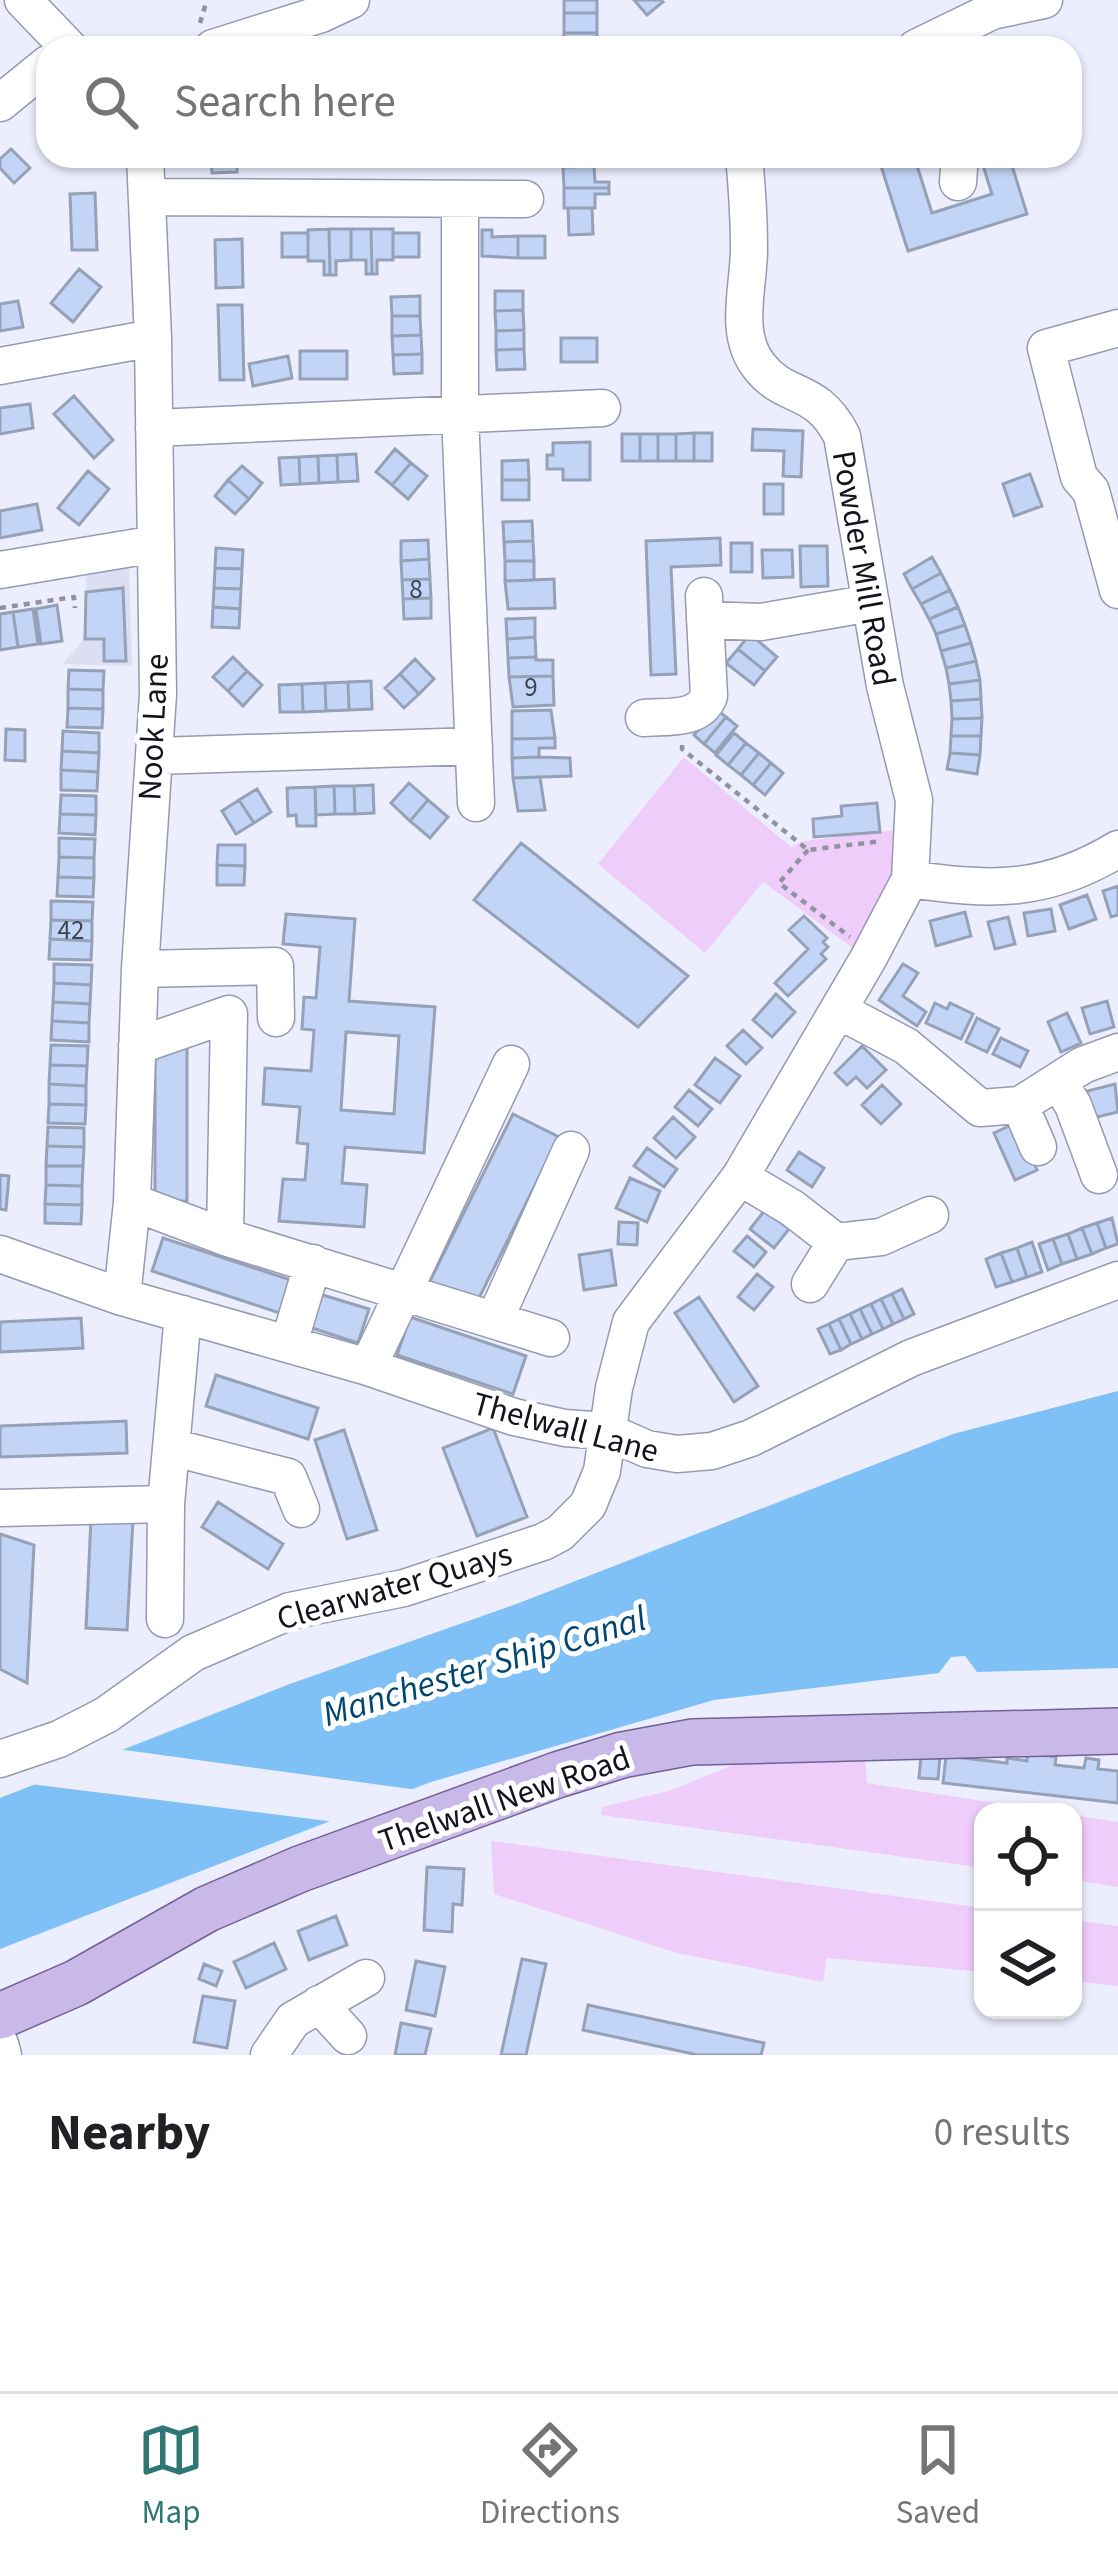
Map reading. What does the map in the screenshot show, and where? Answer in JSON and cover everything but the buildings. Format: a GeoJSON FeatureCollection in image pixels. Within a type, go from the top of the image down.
{"type":"FeatureCollection","features":[{"type":"Feature","properties":{"kind":"main road","name":"Thelwall New Road"},"geometry":{"type":"LineString","coordinates":[[0,2016],[76,1983],[207,1909],[300,1869],[622,1755],[692,1742],[1118,1731]]}},
{"type":"Feature","properties":{"kind":"street"},"geometry":{"type":"LineString","coordinates":[[23,0],[58,36]]}},
{"type":"Feature","properties":{"kind":"street"},"geometry":{"type":"LineString","coordinates":[[220,36],[351,0]]}},
{"type":"Feature","properties":{"kind":"street"},"geometry":{"type":"LineString","coordinates":[[944,36],[992,11],[1044,0]]}},
{"type":"Feature","properties":{"kind":"street"},"geometry":{"type":"LineString","coordinates":[[0,103],[36,74]]}},
{"type":"Feature","properties":{"kind":"street","name":"Nook Lane"},"geometry":{"type":"LineString","coordinates":[[122,1297],[132,1202],[148,809],[156,756],[153,338],[146,168]]}},
{"type":"Feature","properties":{"kind":"street","name":"Powder Mill Road"},"geometry":{"type":"LineString","coordinates":[[607,1431],[631,1322],[740,1177],[910,879],[914,800],[885,686],[842,436],[831,414],[769,376],[749,349],[744,310],[749,246],[745,168]]}},
{"type":"Feature","properties":{"kind":"street"},"geometry":{"type":"LineString","coordinates":[[147,197],[525,199]]}},
{"type":"Feature","properties":{"kind":"street"},"geometry":{"type":"LineString","coordinates":[[460,201],[460,414],[476,803]]}},
{"type":"Feature","properties":{"kind":"street"},"geometry":{"type":"LineString","coordinates":[[1118,328],[1046,347],[1079,477],[1091,491],[1118,590]]}},
{"type":"Feature","properties":{"kind":"street"},"geometry":{"type":"LineString","coordinates":[[0,367],[153,338]]}},
{"type":"Feature","properties":{"kind":"street"},"geometry":{"type":"LineString","coordinates":[[154,428],[602,408]]}},
{"type":"Feature","properties":{"kind":"street"},"geometry":{"type":"LineString","coordinates":[[14,582],[156,544]]}},
{"type":"Feature","properties":{"kind":"street"},"geometry":{"type":"LineString","coordinates":[[662,716],[695,714],[709,696],[705,608],[761,622],[871,603]]}},
{"type":"Feature","properties":{"kind":"street"},"geometry":{"type":"LineString","coordinates":[[156,756],[474,746]]}},
{"type":"Feature","properties":{"kind":"street"},"geometry":{"type":"LineString","coordinates":[[910,879],[991,890],[1042,880],[1094,863],[1118,849]]}},
{"type":"Feature","properties":{"kind":"street"},"geometry":{"type":"LineString","coordinates":[[140,969],[275,966],[276,1018]]}},
{"type":"Feature","properties":{"kind":"street"},"geometry":{"type":"LineString","coordinates":[[838,1010],[906,1046],[980,1108],[1020,1106],[1083,1065],[1118,1052]]}},
{"type":"Feature","properties":{"kind":"street"},"geometry":{"type":"LineString","coordinates":[[137,1046],[229,1014],[225,1237]]}},
{"type":"Feature","properties":{"kind":"street"},"geometry":{"type":"LineString","coordinates":[[368,1367],[511,1064]]}},
{"type":"Feature","properties":{"kind":"street"},"geometry":{"type":"LineString","coordinates":[[1058,1081],[1073,1105],[1099,1175]]}},
{"type":"Feature","properties":{"kind":"street"},"geometry":{"type":"LineString","coordinates":[[1020,1106],[1038,1147]]}},
{"type":"Feature","properties":{"kind":"street"},"geometry":{"type":"LineString","coordinates":[[495,1319],[572,1150]]}},
{"type":"Feature","properties":{"kind":"street"},"geometry":{"type":"LineString","coordinates":[[740,1177],[836,1242],[881,1237],[930,1215]]}},
{"type":"Feature","properties":{"kind":"street"},"geometry":{"type":"LineString","coordinates":[[132,1202],[225,1237],[551,1338]]}},
{"type":"Feature","properties":{"kind":"street"},"geometry":{"type":"LineString","coordinates":[[810,1284],[836,1242]]}},
{"type":"Feature","properties":{"kind":"street","name":"Thelwall Lane"},"geometry":{"type":"LineString","coordinates":[[0,1254],[122,1297],[368,1367],[514,1418],[607,1431],[666,1454],[696,1454],[730,1446],[931,1350],[1118,1280]]}},
{"type":"Feature","properties":{"kind":"street"},"geometry":{"type":"LineString","coordinates":[[289,1343],[313,1263]]}},
{"type":"Feature","properties":{"kind":"street"},"geometry":{"type":"LineString","coordinates":[[183,1314],[166,1504],[165,1603],[202,1596]]}},
{"type":"Feature","properties":{"kind":"street","name":"Clearwater Quays"},"geometry":{"type":"LineString","coordinates":[[0,1759],[59,1739],[106,1715],[193,1653],[290,1611],[404,1588],[560,1533],[588,1505],[598,1486],[607,1431]]}},
{"type":"Feature","properties":{"kind":"street"},"geometry":{"type":"LineString","coordinates":[[171,1447],[288,1477],[301,1509]]}},
{"type":"Feature","properties":{"kind":"street"},"geometry":{"type":"LineString","coordinates":[[0,1508],[166,1504]]}},
{"type":"Feature","properties":{"kind":"street"},"geometry":{"type":"LineString","coordinates":[[269,2055],[293,2020],[366,1978]]}},
{"type":"Feature","properties":{"kind":"street"},"geometry":{"type":"LineString","coordinates":[[319,2004],[348,2036]]}},
{"type":"Feature","properties":{"kind":"street"},"geometry":{"type":"LineString","coordinates":[[0,2044],[3,2055]]}},
{"type":"Feature","properties":{"kind":"path"},"geometry":{"type":"LineString","coordinates":[[205,36],[207,0]]}},
{"type":"Feature","properties":{"kind":"path"},"geometry":{"type":"LineString","coordinates":[[14,582],[29,604]]}},
{"type":"Feature","properties":{"kind":"path"},"geometry":{"type":"LineString","coordinates":[[0,608],[74,597],[76,608]]}},
{"type":"Feature","properties":{"kind":"path"},"geometry":{"type":"LineString","coordinates":[[662,716],[682,749],[808,850]]}},
{"type":"Feature","properties":{"kind":"path"},"geometry":{"type":"LineString","coordinates":[[871,953],[779,883],[808,850],[913,837]]}},
{"type":"Feature","properties":{"kind":"shaded area"},"geometry":{"type":"Polygon","coordinates":[[[129,567],[132,666],[63,664],[84,639],[86,574],[129,567]]]}},
{"type":"Feature","properties":{"kind":"shaded area"},"geometry":{"type":"Polygon","coordinates":[[[684,757],[791,847],[804,841],[913,828],[868,959],[763,882],[705,953],[598,864],[684,757]]]}},
{"type":"Feature","properties":{"kind":"shaded area"},"geometry":{"type":"Polygon","coordinates":[[[865,1752],[867,1783],[996,1803],[974,1803],[974,1867],[601,1815],[602,1807],[672,1790],[747,1759],[865,1752]]]}},
{"type":"Feature","properties":{"kind":"shaded area"},"geometry":{"type":"Polygon","coordinates":[[[1082,1816],[1118,1822],[1118,1887],[1082,1881],[1082,1816]]]}},
{"type":"Feature","properties":{"kind":"shaded area"},"geometry":{"type":"Polygon","coordinates":[[[491,1841],[974,1907],[974,1971],[827,1958],[823,1982],[677,1953],[494,1894],[491,1841]]]}},
{"type":"Feature","properties":{"kind":"shaded area"},"geometry":{"type":"Polygon","coordinates":[[[1082,1921],[1118,1926],[1118,1986],[1082,1982],[1082,1921]]]}},
{"type":"Feature","properties":{"kind":"water","name":"Manchester Ship Canal"},"geometry":{"type":"Polygon","coordinates":[[[1118,1391],[1118,1668],[977,1672],[965,1656],[951,1657],[939,1673],[714,1700],[431,1782],[0,1949],[0,1798],[953,1434],[1118,1391]]]}},
{"type":"Feature","properties":{"kind":"pier"},"geometry":{"type":"Polygon","coordinates":[[[110,1748],[425,1791],[344,1823],[22,1783],[110,1748]]]}}]}
